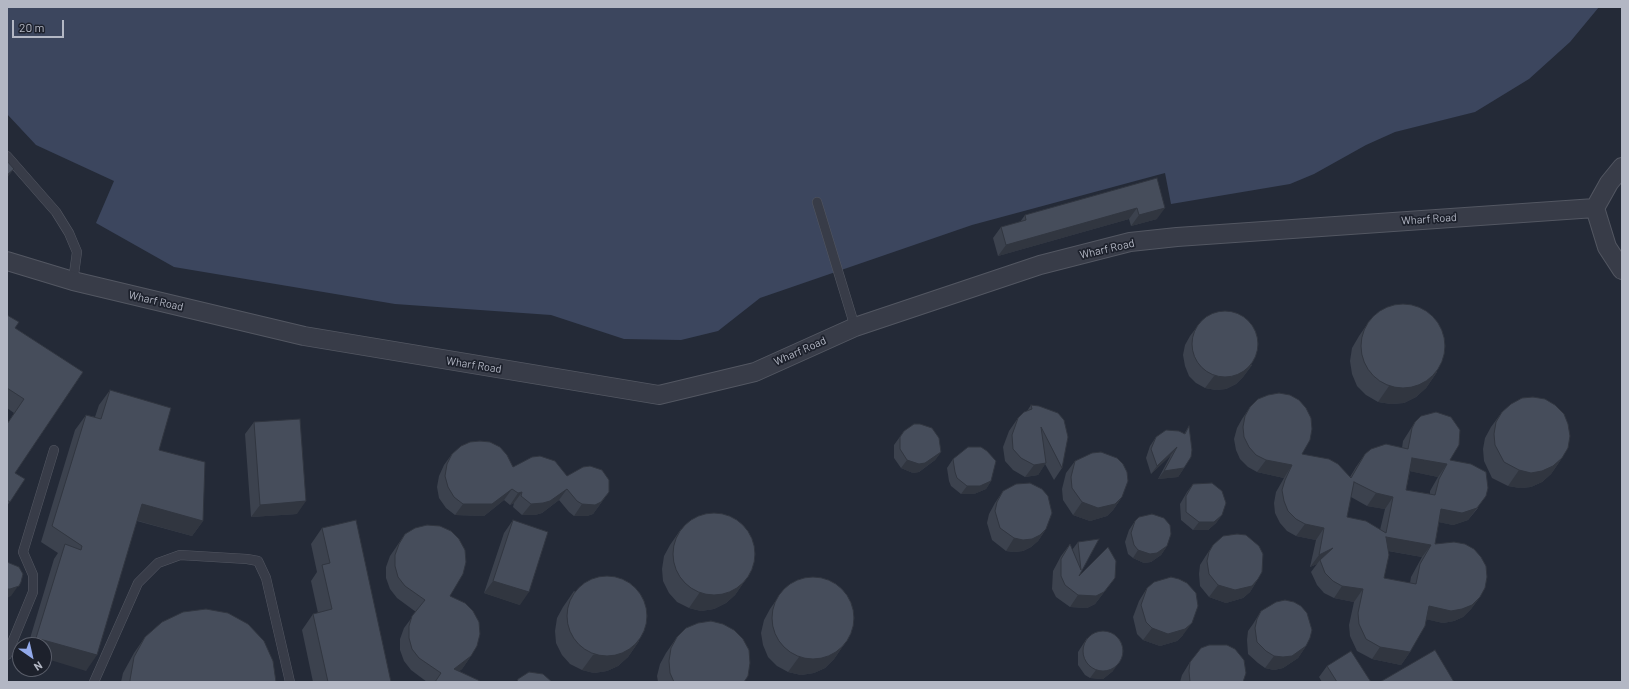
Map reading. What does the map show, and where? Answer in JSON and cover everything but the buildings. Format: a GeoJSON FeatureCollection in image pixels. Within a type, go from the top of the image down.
{"type":"FeatureCollection","features":[{"type":"Feature","properties":{"kind":"street"},"geometry":{"type":"LineString","coordinates":[[1622,167],[1609,183],[1595,208],[1607,246],[1622,270]]}},
{"type":"Feature","properties":{"kind":"street","name":"Wharf Road"},"geometry":{"type":"LineString","coordinates":[[7,261],[73,281],[304,336],[659,395],[755,372],[855,327],[1040,265],[1130,242],[1176,237],[1352,224],[1595,208]]}},
{"type":"Feature","properties":{"kind":"lane"},"geometry":{"type":"LineString","coordinates":[[7,156],[56,212],[69,233],[77,252],[73,281]]}},
{"type":"Feature","properties":{"kind":"lane"},"geometry":{"type":"LineString","coordinates":[[817,202],[855,327]]}},
{"type":"Feature","properties":{"kind":"lane"},"geometry":{"type":"LineString","coordinates":[[7,655],[33,592],[33,575],[23,552],[54,450]]}},
{"type":"Feature","properties":{"kind":"lane"},"geometry":{"type":"LineString","coordinates":[[94,682],[138,583],[158,563],[180,555],[258,561],[266,578],[290,682]]}},
{"type":"Feature","properties":{"kind":"water"},"geometry":{"type":"Polygon","coordinates":[[[7,7],[1599,7],[1570,42],[1529,79],[1475,112],[1395,132],[1366,145],[1314,174],[1290,184],[1171,204],[1165,173],[972,225],[760,298],[718,331],[681,340],[624,339],[551,315],[395,304],[174,267],[96,223],[114,181],[36,145],[7,114],[7,7]]]}}]}
